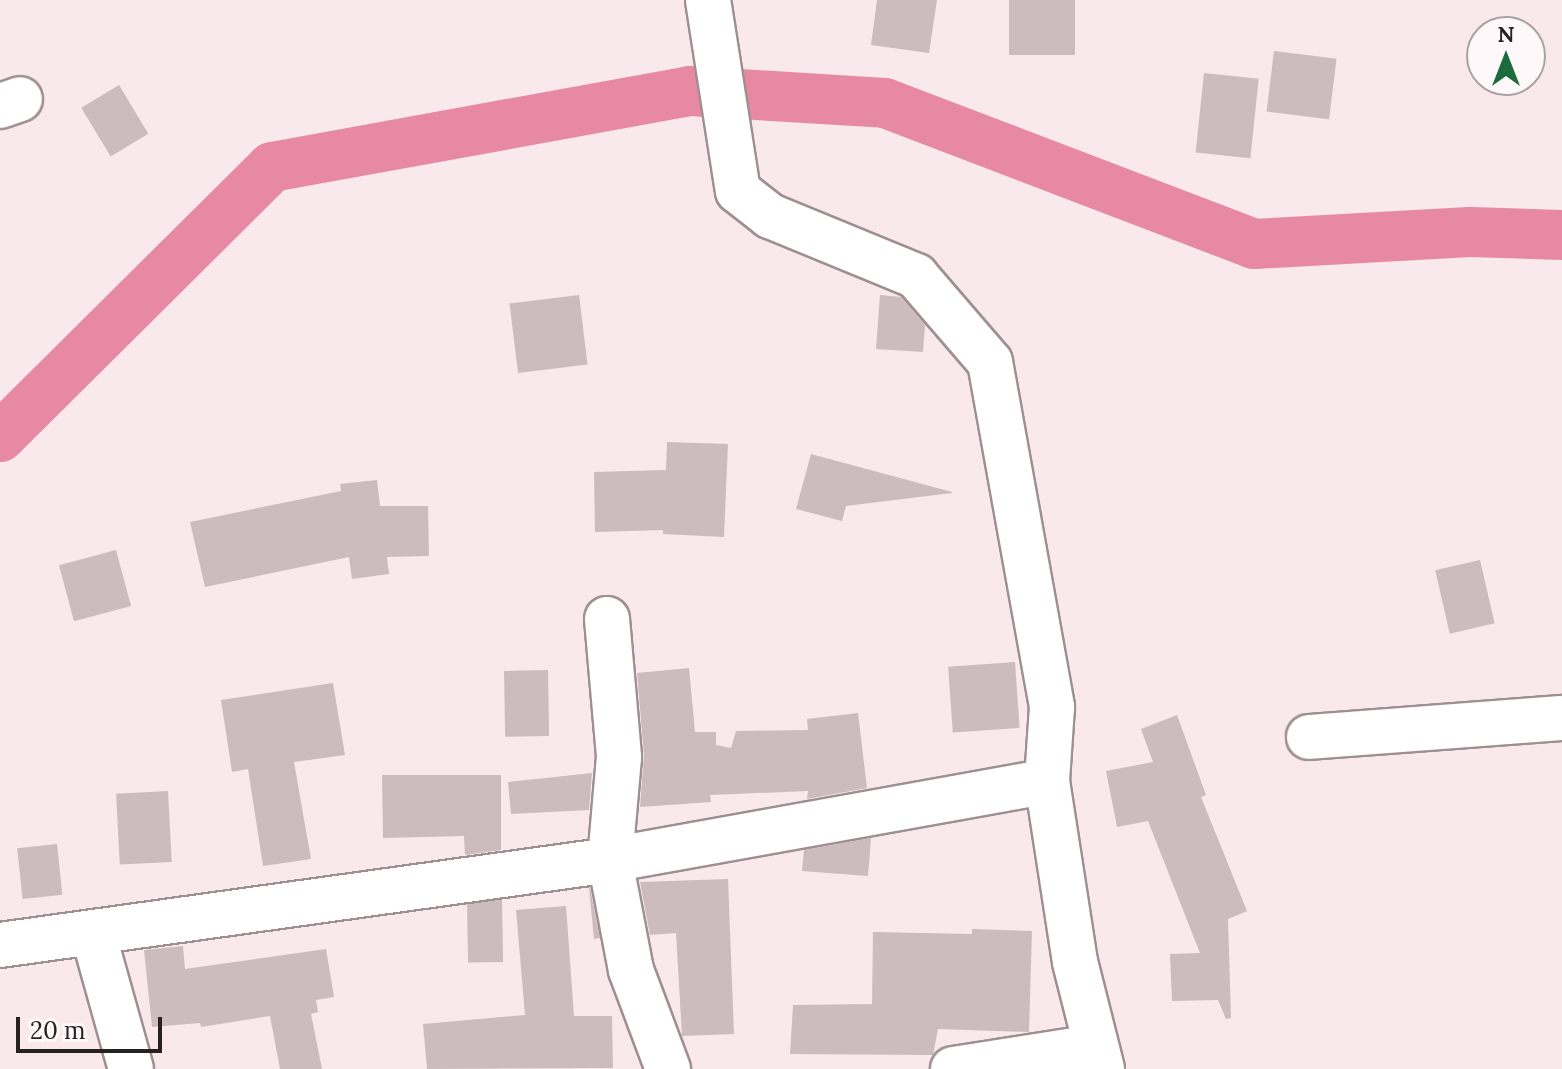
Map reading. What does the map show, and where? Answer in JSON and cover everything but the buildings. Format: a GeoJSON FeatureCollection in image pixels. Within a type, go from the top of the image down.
{"type":"FeatureCollection","features":[{"type":"Feature","properties":{"kind":"street"},"geometry":{"type":"LineString","coordinates":[[708,0],[738,191],[770,216],[916,276],[990,362],[1052,707],[1047,781],[1098,1058],[953,1069]]}},
{"type":"Feature","properties":{"kind":"street"},"geometry":{"type":"LineString","coordinates":[[607,619],[619,757],[610,860],[631,970],[668,1069]]}},
{"type":"Feature","properties":{"kind":"street"},"geometry":{"type":"LineString","coordinates":[[1309,737],[1562,718]]}},
{"type":"Feature","properties":{"kind":"street"},"geometry":{"type":"LineString","coordinates":[[0,945],[610,860],[1047,781]]}},
{"type":"Feature","properties":{"kind":"street"},"geometry":{"type":"LineString","coordinates":[[93,933],[131,1069]]}},
{"type":"Feature","properties":{"kind":"waterway"},"geometry":{"type":"LineString","coordinates":[[0,437],[272,167],[690,91],[885,103],[1254,244],[1470,232],[1562,235]]}}]}
